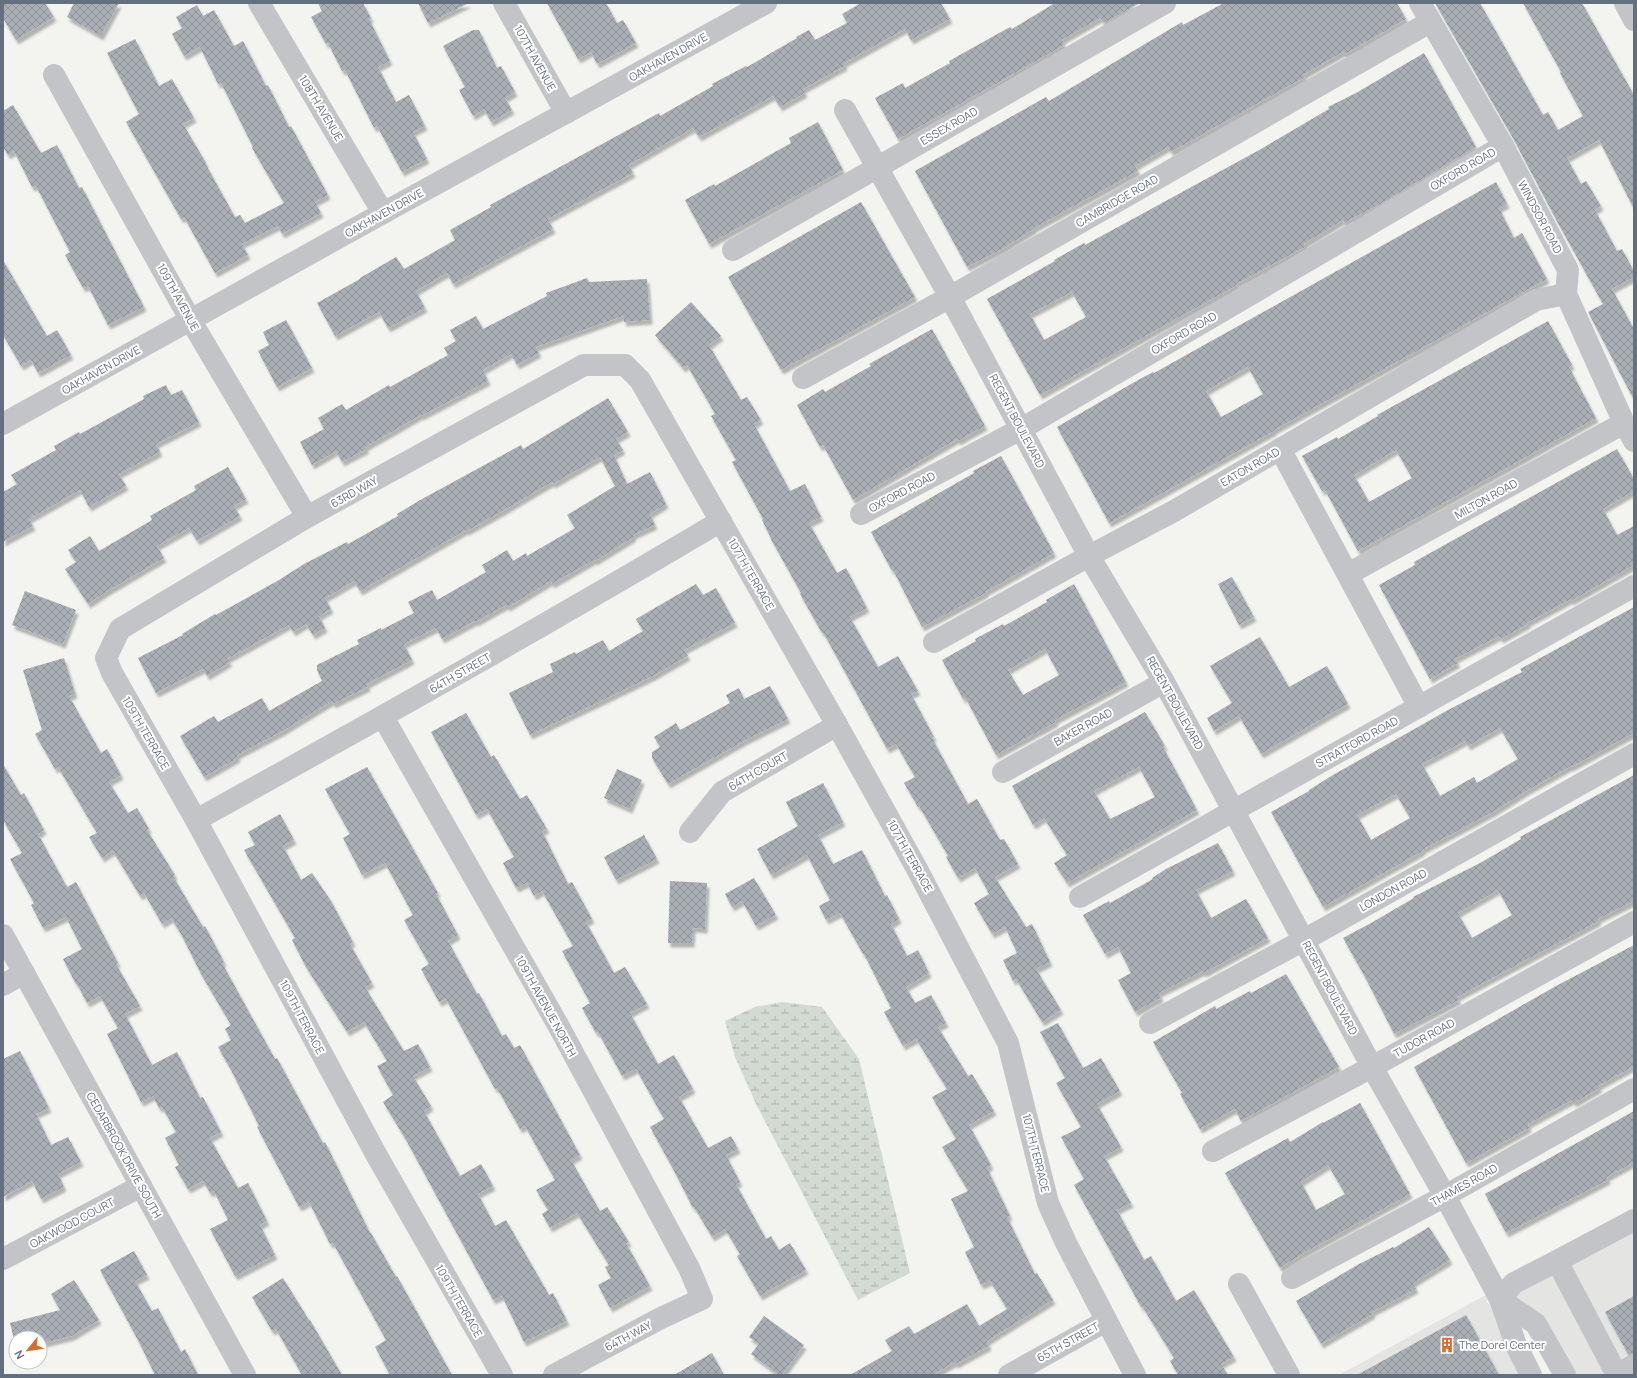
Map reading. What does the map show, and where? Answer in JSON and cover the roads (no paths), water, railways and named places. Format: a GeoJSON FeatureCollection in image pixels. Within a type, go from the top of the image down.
{"type":"FeatureCollection","features":[{"type":"Feature","properties":{"kind":"street","name":"108TH AVENUE"},"geometry":{"type":"LineString","coordinates":[[259,3],[383,213]]}},
{"type":"Feature","properties":{"kind":"street","name":"107TH AVENUE"},"geometry":{"type":"LineString","coordinates":[[504,3],[566,113]]}},
{"type":"Feature","properties":{"kind":"street","name":"ESSEX ROAD"},"geometry":{"type":"LineString","coordinates":[[733,250],[1165,3]]}},
{"type":"Feature","properties":{"kind":"street","name":"WINDSOR ROAD"},"geometry":{"type":"LineString","coordinates":[[1420,3],[1503,146],[1568,270],[1566,294],[1629,432]]}},
{"type":"Feature","properties":{"kind":"street"},"geometry":{"type":"LineString","coordinates":[[1625,3],[1634,20]]}},
{"type":"Feature","properties":{"kind":"street","name":"OAKHAVEN DRIVE"},"geometry":{"type":"LineString","coordinates":[[6,417],[191,321],[761,4]]}},
{"type":"Feature","properties":{"kind":"street","name":"CAMBRIDGE ROAD"},"geometry":{"type":"LineString","coordinates":[[803,378],[950,297],[1430,22]]}},
{"type":"Feature","properties":{"kind":"street","name":"109TH AVENUE"},"geometry":{"type":"LineString","coordinates":[[54,75],[191,321],[307,517]]}},
{"type":"Feature","properties":{"kind":"street","name":"REGENT BOULEVARD"},"geometry":{"type":"LineString","coordinates":[[845,110],[878,166],[950,297],[1089,556],[1164,682],[1372,1067],[1500,1299],[1516,1345],[1531,1375]]}},
{"type":"Feature","properties":{"kind":"street","name":"OXFORD ROAD"},"geometry":{"type":"LineString","coordinates":[[861,514],[1021,429],[1503,146]]}},
{"type":"Feature","properties":{"kind":"street","name":"EATON ROAD"},"geometry":{"type":"LineString","coordinates":[[934,642],[1089,556],[1174,511],[1536,300],[1566,294]]}},
{"type":"Feature","properties":{"kind":"street","name":"63RD WAY"},"geometry":{"type":"LineString","coordinates":[[106,658],[120,629],[307,517],[584,366],[625,365]]}},
{"type":"Feature","properties":{"kind":"street","name":"107TH TERRACE"},"geometry":{"type":"LineString","coordinates":[[625,365],[640,380],[722,521],[917,869],[1008,1043],[1048,1203],[1066,1243],[1135,1375]]}},
{"type":"Feature","properties":{"kind":"street","name":"MILTON ROAD"},"geometry":{"type":"LineString","coordinates":[[1348,574],[1629,432]]}},
{"type":"Feature","properties":{"kind":"street"},"geometry":{"type":"LineString","coordinates":[[1280,449],[1419,707]]}},
{"type":"Feature","properties":{"kind":"street","name":"64TH STREET"},"geometry":{"type":"LineString","coordinates":[[196,820],[606,590],[722,521]]}},
{"type":"Feature","properties":{"kind":"street","name":"STRATFORD ROAD"},"geometry":{"type":"LineString","coordinates":[[1080,897],[1634,586]]}},
{"type":"Feature","properties":{"kind":"street","name":"109TH TERRACE"},"geometry":{"type":"LineString","coordinates":[[106,658],[112,673],[196,820],[376,1156],[502,1375]]}},
{"type":"Feature","properties":{"kind":"street","name":"BAKER ROAD"},"geometry":{"type":"LineString","coordinates":[[1003,772],[1164,682]]}},
{"type":"Feature","properties":{"kind":"street","name":"109TH AVENUE NORTH"},"geometry":{"type":"LineString","coordinates":[[383,716],[558,1025],[690,1270],[702,1299]]}},
{"type":"Feature","properties":{"kind":"street","name":"64TH COURT"},"geometry":{"type":"LineString","coordinates":[[690,832],[722,792],[837,725]]}},
{"type":"Feature","properties":{"kind":"street","name":"LONDON ROAD"},"geometry":{"type":"LineString","coordinates":[[1150,1024],[1304,940],[1634,754]]}},
{"type":"Feature","properties":{"kind":"street","name":"TUDOR ROAD"},"geometry":{"type":"LineString","coordinates":[[1213,1151],[1372,1067],[1634,922]]}},
{"type":"Feature","properties":{"kind":"street","name":"CEDARBROOK DRIVE SOUTH"},"geometry":{"type":"LineString","coordinates":[[3,935],[245,1375]]}},
{"type":"Feature","properties":{"kind":"street"},"geometry":{"type":"LineString","coordinates":[[3,985],[24,973]]}},
{"type":"Feature","properties":{"kind":"street","name":"THAMES ROAD"},"geometry":{"type":"LineString","coordinates":[[1292,1278],[1444,1196],[1634,1089]]}},
{"type":"Feature","properties":{"kind":"street","name":"OAKWOOD COURT"},"geometry":{"type":"LineString","coordinates":[[3,1259],[141,1186]]}},
{"type":"Feature","properties":{"kind":"street"},"geometry":{"type":"LineString","coordinates":[[1500,1299],[1514,1283],[1634,1220]]}},
{"type":"Feature","properties":{"kind":"street"},"geometry":{"type":"LineString","coordinates":[[1557,1261],[1621,1372]]}},
{"type":"Feature","properties":{"kind":"street"},"geometry":{"type":"LineString","coordinates":[[1239,1284],[1289,1375]]}},
{"type":"Feature","properties":{"kind":"street","name":"64TH WAY"},"geometry":{"type":"LineString","coordinates":[[554,1375],[661,1318],[702,1299]]}},
{"type":"Feature","properties":{"kind":"street","name":"REGENT BOULEVARD"},"geometry":{"type":"LineString","coordinates":[[1500,1299],[1536,1324],[1565,1375]]}},
{"type":"Feature","properties":{"kind":"street","name":"65TH STREET"},"geometry":{"type":"LineString","coordinates":[[1008,1375],[1106,1321]]}},
{"type":"Feature","properties":{"kind":"place","name":"The Dorel Center"},"geometry":{"type":"Point","coordinates":[1447,1345]}}]}
